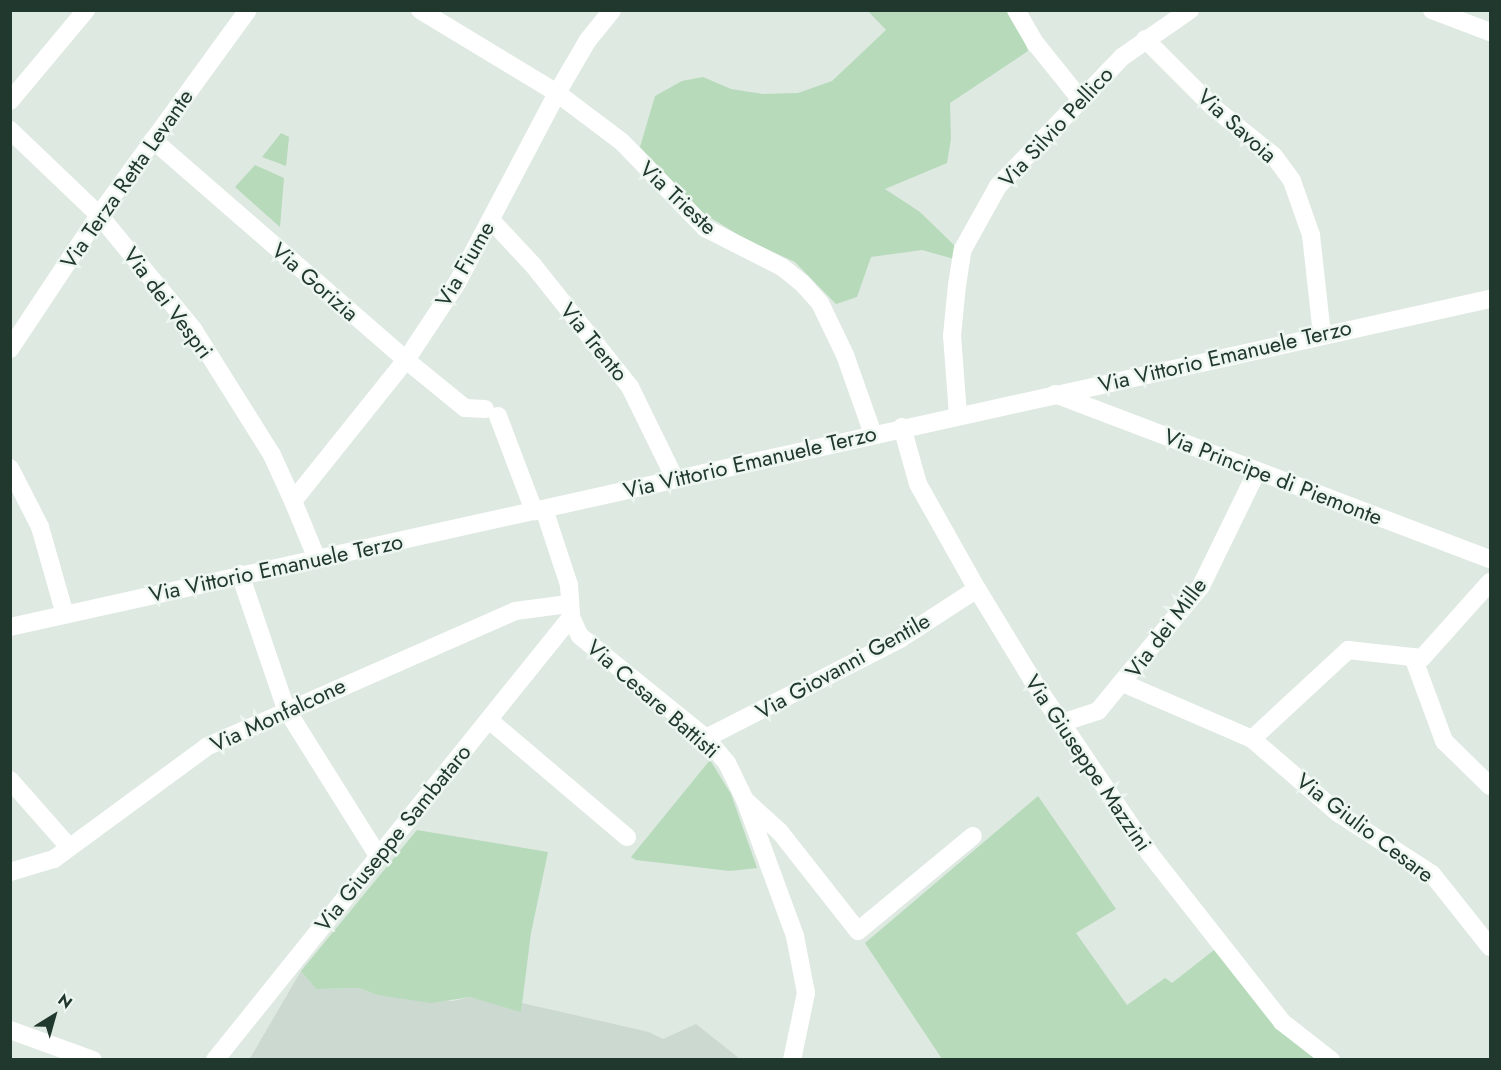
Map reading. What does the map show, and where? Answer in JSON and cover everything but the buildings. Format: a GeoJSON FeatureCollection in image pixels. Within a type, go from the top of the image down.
{"type":"FeatureCollection","features":[{"type":"Feature","properties":{"kind":"street"},"geometry":{"type":"LineString","coordinates":[[10,101],[86,10]]}},
{"type":"Feature","properties":{"kind":"street","name":"Via Terza Retta Levante"},"geometry":{"type":"LineString","coordinates":[[10,349],[99,215],[248,10]]}},
{"type":"Feature","properties":{"kind":"street","name":"Via Trieste"},"geometry":{"type":"LineString","coordinates":[[420,10],[557,93],[622,142],[705,228],[782,267],[802,283],[820,303],[845,355],[873,434]]}},
{"type":"Feature","properties":{"kind":"street","name":"Via Fiume"},"geometry":{"type":"LineString","coordinates":[[293,501],[406,360],[457,283],[557,93],[588,40],[612,10]]}},
{"type":"Feature","properties":{"kind":"street"},"geometry":{"type":"LineString","coordinates":[[1016,10],[1036,44],[1081,100]]}},
{"type":"Feature","properties":{"kind":"street","name":"Via Silvio Pellico"},"geometry":{"type":"LineString","coordinates":[[958,415],[952,336],[963,249],[998,186],[1081,100],[1145,39],[1190,10]]}},
{"type":"Feature","properties":{"kind":"street"},"geometry":{"type":"LineString","coordinates":[[1432,10],[1491,32]]}},
{"type":"Feature","properties":{"kind":"street","name":"Via Savoia"},"geometry":{"type":"LineString","coordinates":[[1145,39],[1213,107],[1274,156],[1292,181],[1311,235],[1322,334]]}},
{"type":"Feature","properties":{"kind":"street","name":"Via dei Vespri"},"geometry":{"type":"LineString","coordinates":[[10,130],[99,215],[193,329],[272,455],[317,559]]}},
{"type":"Feature","properties":{"kind":"street","name":"Via Gorizia"},"geometry":{"type":"LineString","coordinates":[[153,140],[406,360],[465,408],[492,413],[539,510]]}},
{"type":"Feature","properties":{"kind":"street","name":"Via Trento"},"geometry":{"type":"LineString","coordinates":[[491,220],[533,265],[630,387],[675,479]]}},
{"type":"Feature","properties":{"kind":"street","name":"Via Vittorio Emanuele Terzo"},"geometry":{"type":"LineString","coordinates":[[10,627],[902,427],[1491,299]]}},
{"type":"Feature","properties":{"kind":"street","name":"Via Principe di Piemonte"},"geometry":{"type":"LineString","coordinates":[[1055,394],[1491,559]]}},
{"type":"Feature","properties":{"kind":"street","name":"Via Giuseppe Mazzini"},"geometry":{"type":"LineString","coordinates":[[902,427],[918,483],[977,589],[1061,723],[1150,854],[1282,1022],[1331,1059]]}},
{"type":"Feature","properties":{"kind":"street"},"geometry":{"type":"LineString","coordinates":[[10,468],[40,526],[64,615]]}},
{"type":"Feature","properties":{"kind":"street","name":"Via dei Mille"},"geometry":{"type":"LineString","coordinates":[[1061,723],[1098,711],[1125,684],[1201,586],[1257,471]]}},
{"type":"Feature","properties":{"kind":"street","name":"Via Cesare Battisti"},"geometry":{"type":"LineString","coordinates":[[539,510],[569,585],[570,611],[580,636],[706,738],[727,763],[745,800],[795,936],[806,993],[792,1059]]}},
{"type":"Feature","properties":{"kind":"street"},"geometry":{"type":"LineString","coordinates":[[240,574],[286,710],[379,857]]}},
{"type":"Feature","properties":{"kind":"street"},"geometry":{"type":"LineString","coordinates":[[1252,739],[1348,650],[1422,658],[1491,582]]}},
{"type":"Feature","properties":{"kind":"street","name":"Via Giovanni Gentile"},"geometry":{"type":"LineString","coordinates":[[706,738],[900,639],[977,589]]}},
{"type":"Feature","properties":{"kind":"street","name":"Via Monfalcone"},"geometry":{"type":"LineString","coordinates":[[10,872],[37,867],[69,847],[200,752],[286,710],[515,611],[570,611]]}},
{"type":"Feature","properties":{"kind":"street","name":"Via Giuseppe Sambataro"},"geometry":{"type":"LineString","coordinates":[[215,1059],[489,720],[570,611]]}},
{"type":"Feature","properties":{"kind":"street"},"geometry":{"type":"LineString","coordinates":[[1413,657],[1444,741],[1491,786]]}},
{"type":"Feature","properties":{"kind":"street","name":"Via Giulio Cesare"},"geometry":{"type":"LineString","coordinates":[[1125,684],[1252,739],[1338,813],[1432,874],[1491,947]]}},
{"type":"Feature","properties":{"kind":"street"},"geometry":{"type":"LineString","coordinates":[[489,720],[627,837]]}},
{"type":"Feature","properties":{"kind":"street"},"geometry":{"type":"LineString","coordinates":[[10,780],[69,847]]}},
{"type":"Feature","properties":{"kind":"street"},"geometry":{"type":"LineString","coordinates":[[745,800],[780,832],[858,931],[973,836]]}},
{"type":"Feature","properties":{"kind":"street"},"geometry":{"type":"LineString","coordinates":[[10,1030],[93,1059]]}},
{"type":"Feature","properties":{"kind":"shaded area"},"geometry":{"type":"Polygon","coordinates":[[[301,971],[316,989],[359,988],[377,995],[453,1001],[470,997],[521,1011],[522,1003],[649,1032],[663,1039],[696,1024],[740,1059],[249,1060],[301,971]]]}},
{"type":"Feature","properties":{"kind":"green space"},"geometry":{"type":"Polygon","coordinates":[[[868,11],[1006,11],[1020,26],[1028,51],[950,103],[951,139],[947,163],[885,189],[920,212],[957,248],[954,259],[922,250],[871,257],[857,297],[836,304],[795,262],[745,239],[703,213],[640,147],[655,96],[682,81],[703,77],[731,89],[763,94],[798,93],[832,81],[886,30],[868,11]]]}},
{"type":"Feature","properties":{"kind":"green space"},"geometry":{"type":"Polygon","coordinates":[[[281,133],[289,137],[286,166],[262,157],[281,133]]]}},
{"type":"Feature","properties":{"kind":"green space"},"geometry":{"type":"Polygon","coordinates":[[[255,165],[284,178],[280,227],[235,187],[255,165]]]}},
{"type":"Feature","properties":{"kind":"green space"},"geometry":{"type":"Polygon","coordinates":[[[710,760],[731,794],[757,868],[730,871],[636,860],[631,857],[710,760]]]}},
{"type":"Feature","properties":{"kind":"green space"},"geometry":{"type":"Polygon","coordinates":[[[1038,796],[1116,909],[1076,933],[1127,1005],[1165,978],[1172,983],[1214,950],[1279,1024],[1324,1059],[942,1059],[865,943],[1038,796]]]}},
{"type":"Feature","properties":{"kind":"green space"},"geometry":{"type":"Polygon","coordinates":[[[417,830],[548,852],[531,933],[521,1012],[470,997],[431,1003],[377,995],[359,988],[316,989],[301,971],[417,830]]]}}]}
